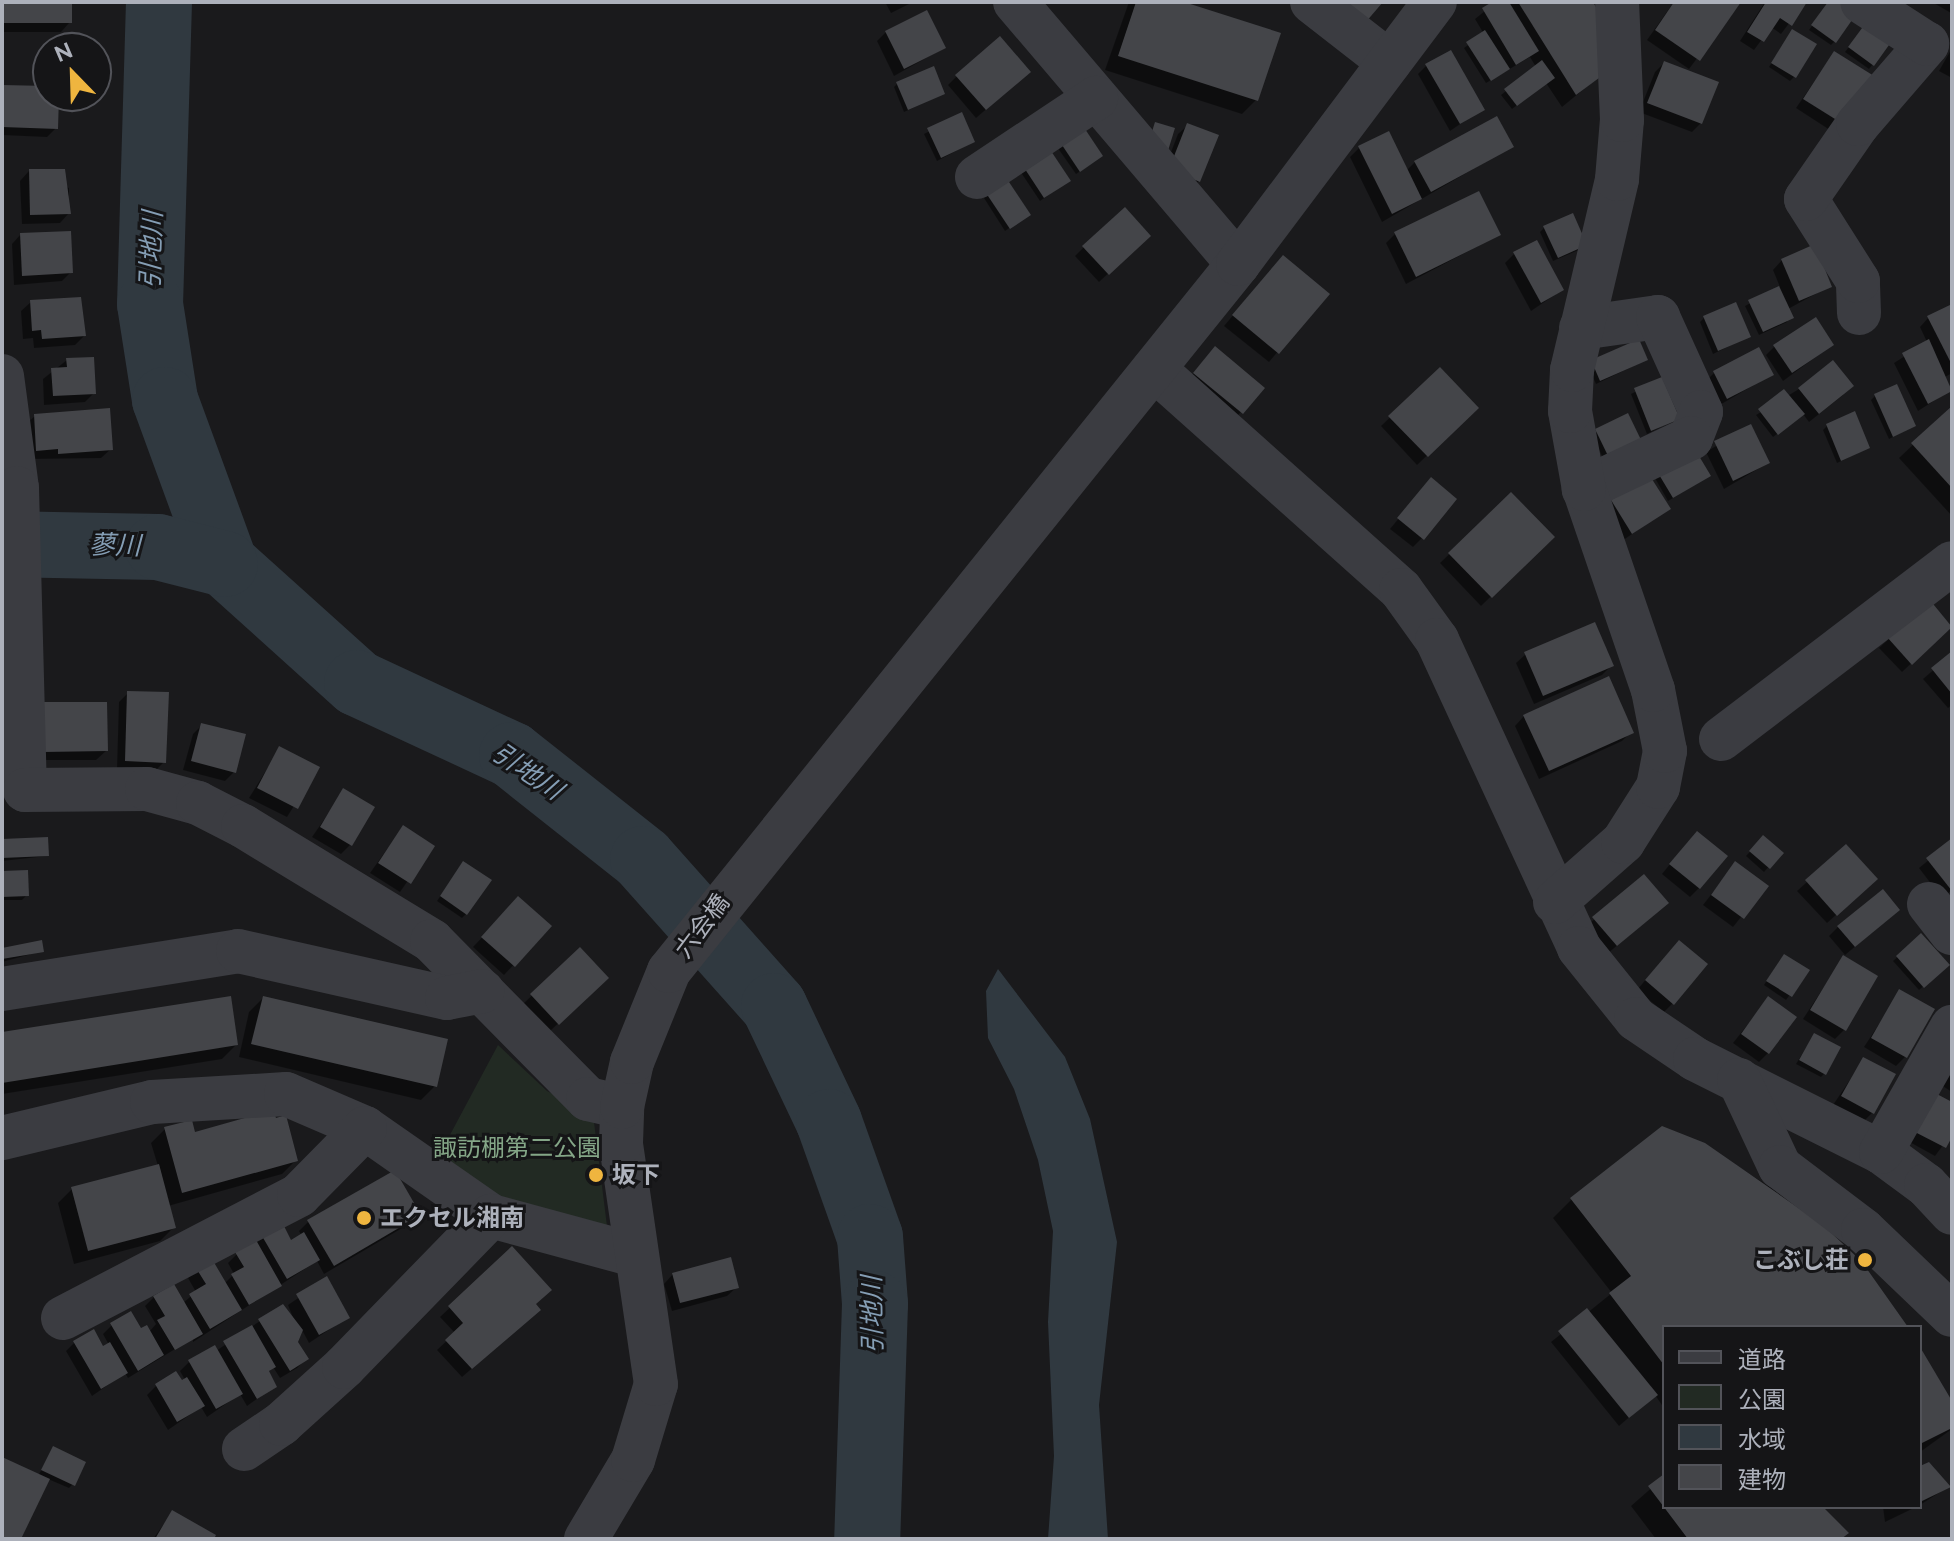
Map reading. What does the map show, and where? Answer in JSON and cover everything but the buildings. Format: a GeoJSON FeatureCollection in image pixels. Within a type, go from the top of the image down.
{"type":"FeatureCollection","features":[{"type":"Feature","properties":{"kind":"street"},"geometry":{"type":"LineString","coordinates":[[1015,2],[1238,264]]}},
{"type":"Feature","properties":{"kind":"street"},"geometry":{"type":"LineString","coordinates":[[1312,2],[1389,62]]}},
{"type":"Feature","properties":{"kind":"street","name":"六会橋"},"geometry":{"type":"LineString","coordinates":[[586,1539],[633,1460],[656,1384],[621,1143],[622,1107],[632,1062],[669,971],[736,882],[1238,264],[1435,2]]}},
{"type":"Feature","properties":{"kind":"street"},"geometry":{"type":"LineString","coordinates":[[1555,902],[1623,842],[1658,787],[1665,751],[1653,690],[1584,489],[1570,411],[1581,328],[1617,179],[1622,120],[1617,2]]}},
{"type":"Feature","properties":{"kind":"street"},"geometry":{"type":"LineString","coordinates":[[1859,313],[1858,281],[1806,199],[1858,124],[1927,44],[1862,2]]}},
{"type":"Feature","properties":{"kind":"street"},"geometry":{"type":"LineString","coordinates":[[977,177],[1096,98]]}},
{"type":"Feature","properties":{"kind":"street"},"geometry":{"type":"LineString","coordinates":[[1581,328],[1658,317],[1701,412],[1691,438],[1584,489]]}},
{"type":"Feature","properties":{"kind":"street"},"geometry":{"type":"LineString","coordinates":[[3,366],[17,488],[14,790],[147,789],[198,803],[432,941],[588,1099],[622,1107]]}},
{"type":"Feature","properties":{"kind":"street"},"geometry":{"type":"LineString","coordinates":[[1154,369],[1401,590],[1437,640],[1555,902],[1597,975],[1636,1019],[1695,1059],[1881,1152],[1926,1185],[1952,1213]]}},
{"type":"Feature","properties":{"kind":"street"},"geometry":{"type":"LineString","coordinates":[[1721,739],[1947,575]]}},
{"type":"Feature","properties":{"kind":"street"},"geometry":{"type":"LineString","coordinates":[[2,989],[238,951],[447,998],[482,991]]}},
{"type":"Feature","properties":{"kind":"street"},"geometry":{"type":"LineString","coordinates":[[1881,1152],[1952,1027]]}},
{"type":"Feature","properties":{"kind":"street"},"geometry":{"type":"LineString","coordinates":[[1739,1080],[1780,1167],[1863,1230],[1952,1315]]}},
{"type":"Feature","properties":{"kind":"street"},"geometry":{"type":"LineString","coordinates":[[2,1138],[152,1102],[245,1093],[286,1094],[365,1128],[491,1216],[635,1255]]}},
{"type":"Feature","properties":{"kind":"street"},"geometry":{"type":"LineString","coordinates":[[63,1318],[299,1195],[365,1128]]}},
{"type":"Feature","properties":{"kind":"street"},"geometry":{"type":"LineString","coordinates":[[244,1449],[344,1367],[491,1216]]}},
{"type":"Feature","properties":{"kind":"green space","name":"諏訪棚第二公園"},"geometry":{"type":"Polygon","coordinates":[[[498,1045],[547,1091],[593,1114],[608,1234],[428,1176],[498,1045]]]}},
{"type":"Feature","properties":{"kind":"water"},"geometry":{"type":"Polygon","coordinates":[[[998,969],[1065,1057],[1090,1119],[1117,1242],[1099,1405],[1108,1539],[1048,1539],[1054,1456],[1048,1322],[1053,1231],[1038,1160],[1014,1089],[988,1038],[986,991],[998,969]]]}},
{"type":"Feature","properties":{"kind":"waterway","name":"引地川"},"geometry":{"type":"LineString","coordinates":[[159,2],[150,304],[165,400],[225,564],[357,683],[512,755],[643,859],[774,1006],[829,1122],[870,1237],[875,1304],[867,1539]]}},
{"type":"Feature","properties":{"kind":"waterway","name":"蓼川"},"geometry":{"type":"LineString","coordinates":[[2,544],[158,547],[225,564]]}},
{"type":"Feature","properties":{"kind":"place","name":"坂下"},"geometry":{"type":"Point","coordinates":[596,1175]}},
{"type":"Feature","properties":{"kind":"place","name":"エクセル湘南"},"geometry":{"type":"Point","coordinates":[364,1218]}},
{"type":"Feature","properties":{"kind":"place","name":"こぶし荘"},"geometry":{"type":"Point","coordinates":[1865,1260]}}]}
